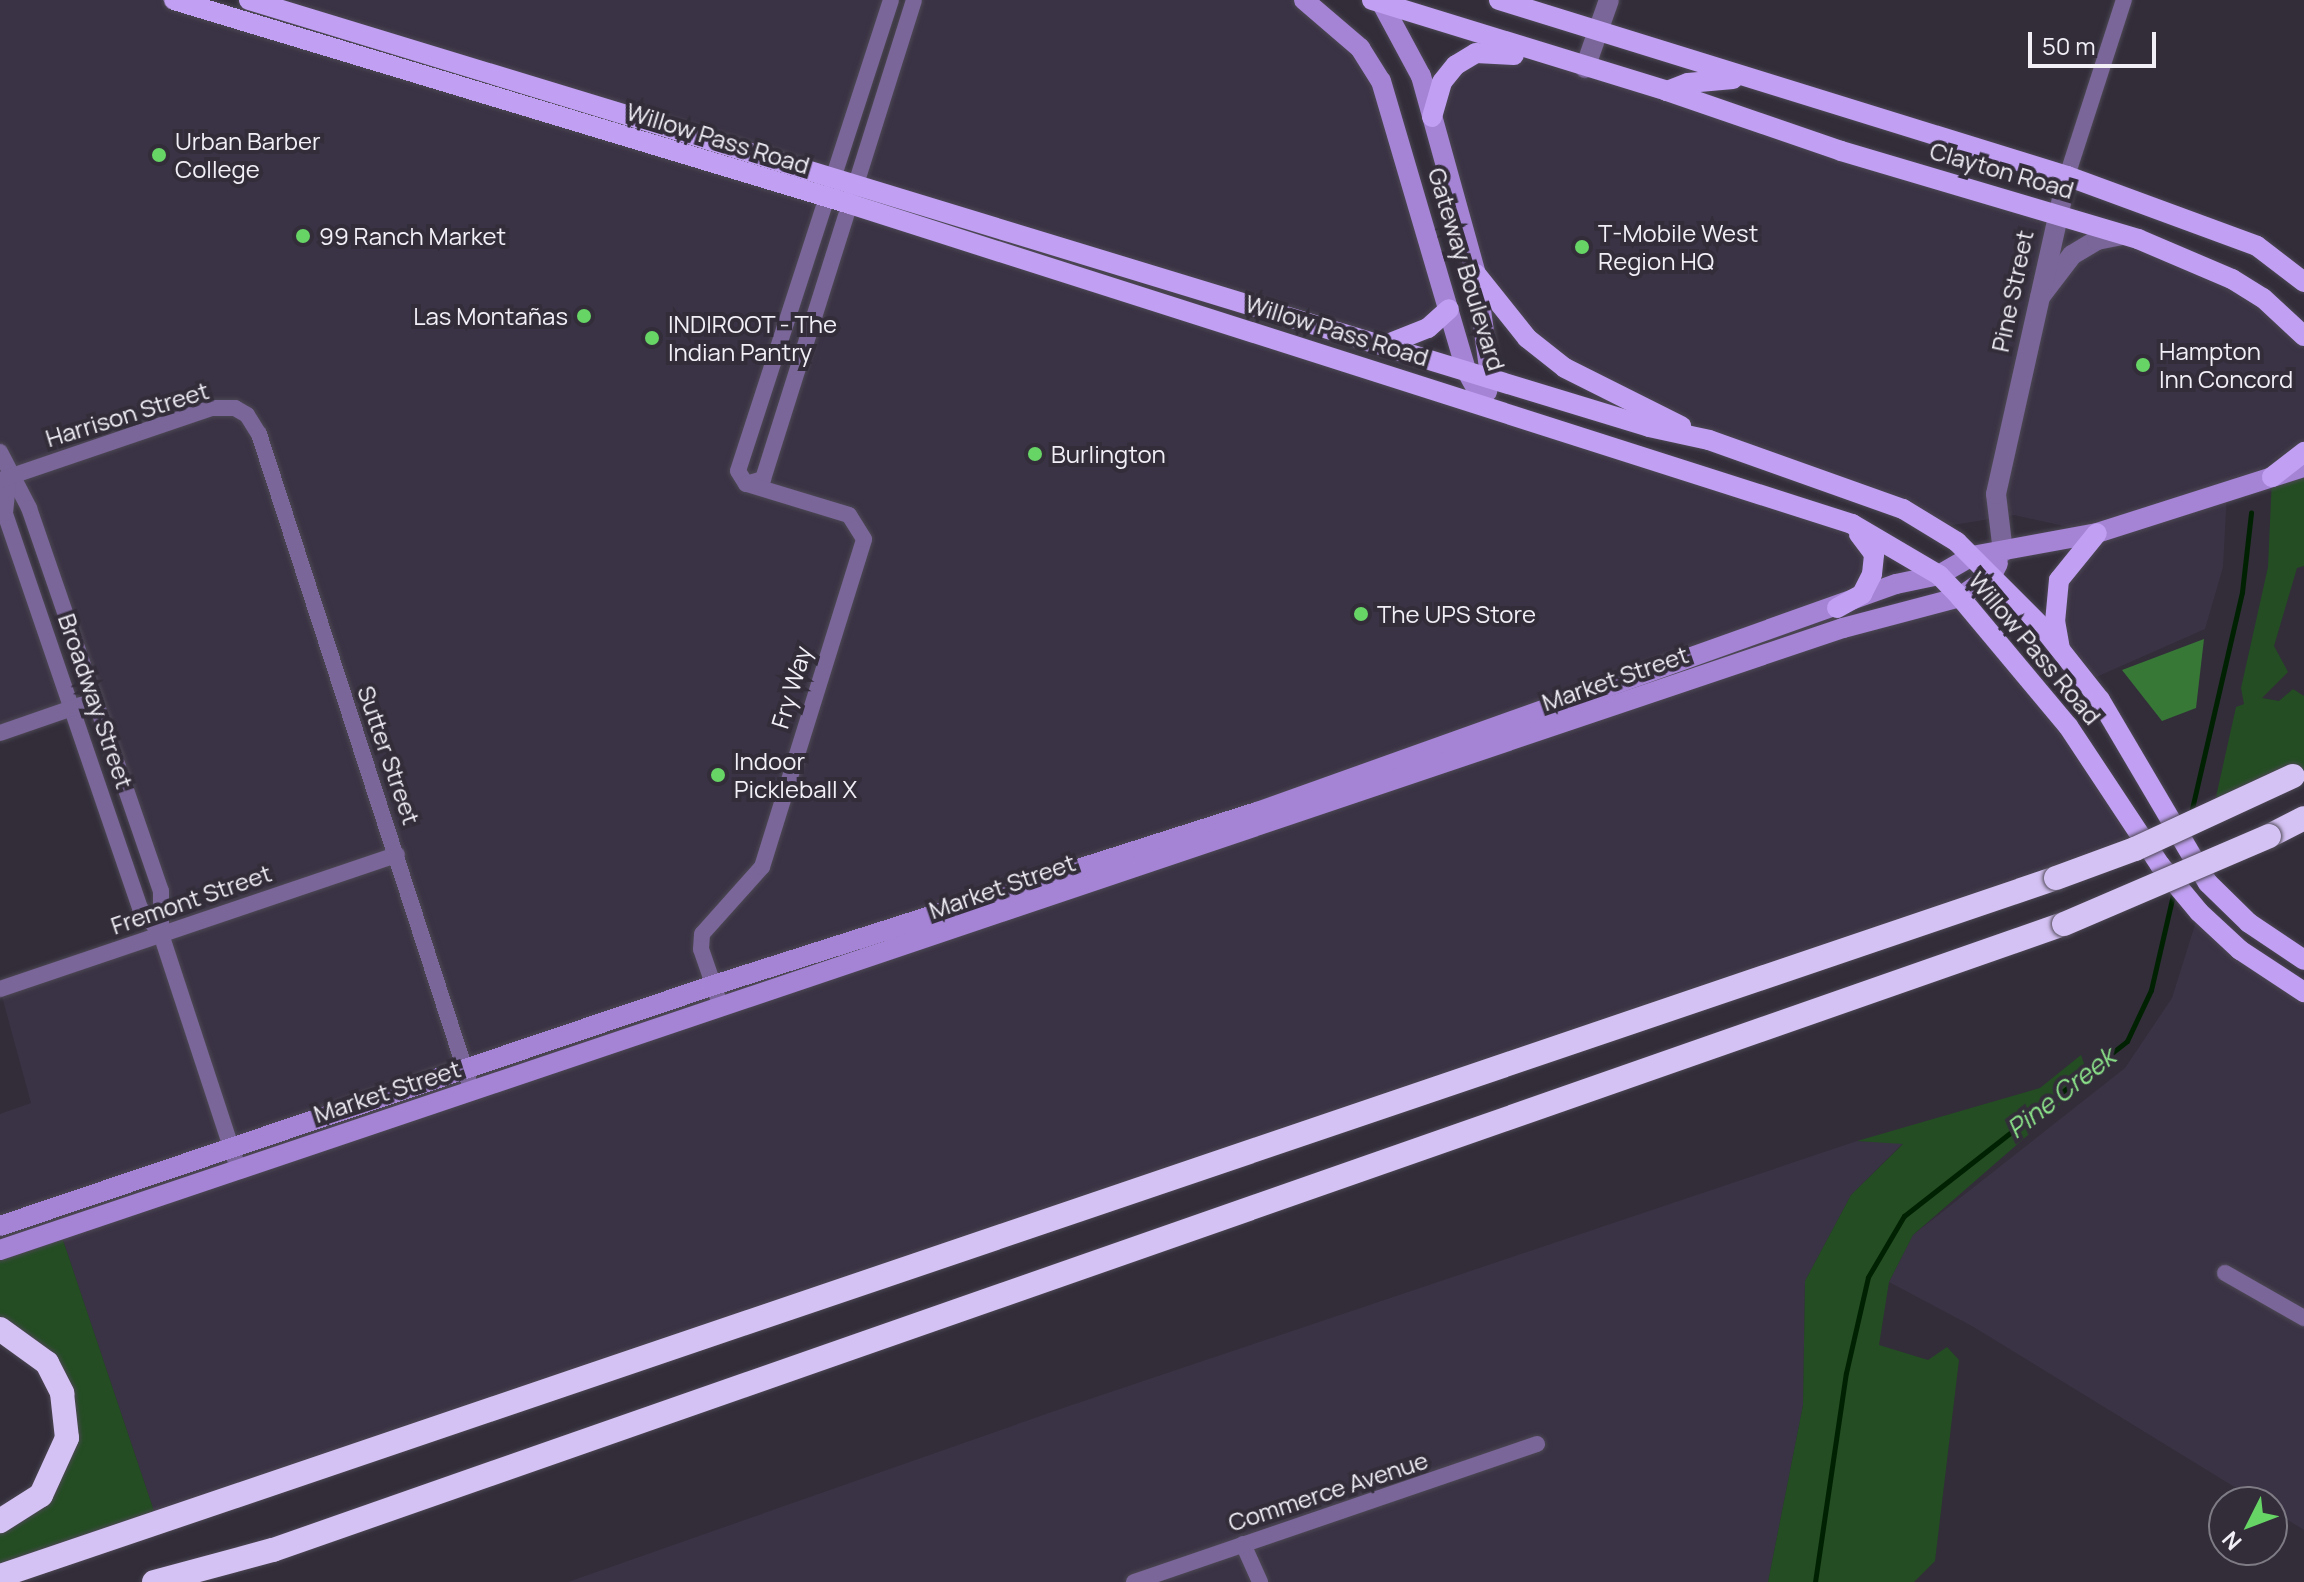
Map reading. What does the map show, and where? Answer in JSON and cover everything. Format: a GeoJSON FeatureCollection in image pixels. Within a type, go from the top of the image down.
{"type":"FeatureCollection","features":[{"type":"Feature","properties":{"kind":"highway"},"geometry":{"type":"LineString","coordinates":[[0,1576],[2056,878],[2135,849],[2298,773]]}},
{"type":"Feature","properties":{"kind":"highway"},"geometry":{"type":"LineString","coordinates":[[154,1582],[273,1550],[2064,924],[2304,818]]}},
{"type":"Feature","properties":{"kind":"highway"},"geometry":{"type":"LineString","coordinates":[[0,1329],[47,1363],[62,1393],[67,1438],[41,1495],[0,1521]]}},
{"type":"Feature","properties":{"kind":"highway"},"geometry":{"type":"LineString","coordinates":[[204,1582],[273,1550]]}},
{"type":"Feature","properties":{"kind":"main road","name":"Willow Pass Road"},"geometry":{"type":"LineString","coordinates":[[174,0],[850,204],[1485,404],[1852,524],[1939,575],[2068,726],[2167,873],[2184,893],[2240,950],[2304,992]]}},
{"type":"Feature","properties":{"kind":"main road","name":"Willow Pass Road"},"geometry":{"type":"LineString","coordinates":[[249,0],[1490,375],[1649,427],[1709,440],[1903,509],[1972,556],[1992,575],[2061,653],[2126,741],[2176,834],[2208,883],[2249,923],[2304,960]]}},
{"type":"Feature","properties":{"kind":"main road","name":"Gateway Boulevard"},"geometry":{"type":"LineString","coordinates":[[1304,0],[1360,48],[1381,81],[1466,370],[1485,404]]}},
{"type":"Feature","properties":{"kind":"main road","name":"Clayton Road"},"geometry":{"type":"LineString","coordinates":[[1499,0],[1741,78],[2067,176],[2257,246],[2304,282]]}},
{"type":"Feature","properties":{"kind":"main road","name":"Gateway Boulevard"},"geometry":{"type":"LineString","coordinates":[[1378,1],[1421,76],[1476,274],[1490,375],[1485,404]]}},
{"type":"Feature","properties":{"kind":"main road","name":"Clayton Road"},"geometry":{"type":"LineString","coordinates":[[1378,1],[1667,91],[1841,151],[2056,211],[2123,235],[2232,279],[2263,298],[2304,336]]}},
{"type":"Feature","properties":{"kind":"main road"},"geometry":{"type":"LineString","coordinates":[[1432,117],[1442,82],[1476,53],[1503,52],[1554,68],[1590,69]]}},
{"type":"Feature","properties":{"kind":"main road","name":"Clayton Road"},"geometry":{"type":"LineString","coordinates":[[1667,91],[1688,83],[1741,78]]}},
{"type":"Feature","properties":{"kind":"main road"},"geometry":{"type":"LineString","coordinates":[[1476,274],[1527,338],[1565,368],[1709,440]]}},
{"type":"Feature","properties":{"kind":"main road"},"geometry":{"type":"LineString","coordinates":[[1115,288],[1201,304],[1210,291]]}},
{"type":"Feature","properties":{"kind":"main road"},"geometry":{"type":"LineString","coordinates":[[1385,345],[1428,328],[1449,309]]}},
{"type":"Feature","properties":{"kind":"main road"},"geometry":{"type":"LineString","coordinates":[[2272,477],[2304,452]]}},
{"type":"Feature","properties":{"kind":"main road","name":"Market Street"},"geometry":{"type":"LineString","coordinates":[[0,1226],[711,986],[1257,812],[1837,608],[1896,584],[1939,575],[1972,556],[2097,533],[2304,467]]}},
{"type":"Feature","properties":{"kind":"main road"},"geometry":{"type":"LineString","coordinates":[[1837,608],[1862,594],[1872,574],[1874,554],[1852,524]]}},
{"type":"Feature","properties":{"kind":"main road"},"geometry":{"type":"LineString","coordinates":[[2061,653],[2055,622],[2059,580],[2097,533]]}},
{"type":"Feature","properties":{"kind":"main road","name":"Market Street"},"geometry":{"type":"LineString","coordinates":[[0,1250],[1843,628],[1960,597],[1992,575],[2003,552]]}},
{"type":"Feature","properties":{"kind":"main road"},"geometry":{"type":"LineString","coordinates":[[1576,699],[1597,699],[1646,683],[1664,689],[1671,677],[1709,663],[1729,646]]}},
{"type":"Feature","properties":{"kind":"street"},"geometry":{"type":"LineString","coordinates":[[891,0],[738,471],[746,484],[763,479],[914,0]]}},
{"type":"Feature","properties":{"kind":"street"},"geometry":{"type":"LineString","coordinates":[[1590,69],[1609,0]]}},
{"type":"Feature","properties":{"kind":"street","name":"Pine Street"},"geometry":{"type":"LineString","coordinates":[[2003,552],[1996,494],[2035,304],[2056,211],[2124,0]]}},
{"type":"Feature","properties":{"kind":"street"},"geometry":{"type":"LineString","coordinates":[[2035,304],[2072,255],[2097,240],[2123,235]]}},
{"type":"Feature","properties":{"kind":"street","name":"Harrison Street"},"geometry":{"type":"LineString","coordinates":[[4,478],[211,408],[235,408],[247,415],[259,434]]}},
{"type":"Feature","properties":{"kind":"street","name":"Sutter Street"},"geometry":{"type":"LineString","coordinates":[[259,434],[472,1091]]}},
{"type":"Feature","properties":{"kind":"street","name":"Broadway Street"},"geometry":{"type":"LineString","coordinates":[[0,452],[5,513],[140,908],[161,934]]}},
{"type":"Feature","properties":{"kind":"street","name":"Broadway Street"},"geometry":{"type":"LineString","coordinates":[[4,478],[27,503],[161,891],[161,934],[239,1169]]}},
{"type":"Feature","properties":{"kind":"street","name":"Fry Way"},"geometry":{"type":"LineString","coordinates":[[721,1007],[711,986],[702,934],[762,867],[864,539],[849,515],[746,484]]}},
{"type":"Feature","properties":{"kind":"street"},"geometry":{"type":"LineString","coordinates":[[0,733],[94,700]]}},
{"type":"Feature","properties":{"kind":"street","name":"Fremont Street"},"geometry":{"type":"LineString","coordinates":[[0,989],[397,855]]}},
{"type":"Feature","properties":{"kind":"street"},"geometry":{"type":"LineString","coordinates":[[2225,1273],[2304,1318]]}},
{"type":"Feature","properties":{"kind":"street","name":"Commerce Avenue"},"geometry":{"type":"LineString","coordinates":[[1134,1582],[1537,1444]]}},
{"type":"Feature","properties":{"kind":"street"},"geometry":{"type":"LineString","coordinates":[[1243,1544],[1260,1582]]}},
{"type":"Feature","properties":{"kind":"shaded area"},"geometry":{"type":"Polygon","coordinates":[[[0,0],[190,0],[1852,524],[1872,574],[1837,608],[0,1226],[0,1114],[31,1103],[0,989],[161,934],[161,891],[9,478],[5,513],[73,708],[0,733],[0,0]]]}},
{"type":"Feature","properties":{"kind":"shaded area"},"geometry":{"type":"Polygon","coordinates":[[[249,0],[891,0],[835,178],[249,0]]]}},
{"type":"Feature","properties":{"kind":"shaded area"},"geometry":{"type":"Polygon","coordinates":[[[914,0],[1304,0],[1360,48],[1449,309],[1385,345],[855,184],[914,0]]]}},
{"type":"Feature","properties":{"kind":"shaded area"},"geometry":{"type":"Polygon","coordinates":[[[1503,52],[1554,68],[1595,71],[2056,211],[2263,298],[2304,348],[2304,440],[2227,492],[2223,567],[2205,629],[2085,682],[2061,653],[2065,588],[2096,533],[2014,515],[1935,528],[1709,440],[1565,368],[1476,274],[1432,117],[1456,65],[1503,52]]]}},
{"type":"Feature","properties":{"kind":"shaded area"},"geometry":{"type":"Polygon","coordinates":[[[1960,597],[2147,844],[158,1523],[59,1228],[1960,597]]]}},
{"type":"Feature","properties":{"kind":"shaded area"},"geometry":{"type":"Polygon","coordinates":[[[2199,912],[2304,992],[2304,1530],[2288,1520],[2288,1486],[2233,1486],[1972,1326],[1889,1282],[1913,1235],[2125,1068],[2172,998],[2199,912]]]}},
{"type":"Feature","properties":{"kind":"shaded area"},"geometry":{"type":"Polygon","coordinates":[[[1857,1141],[1903,1143],[1851,1195],[1805,1281],[1803,1405],[1768,1582],[568,1582],[1069,1406],[1857,1141]]]}},
{"type":"Feature","properties":{"kind":"green space"},"geometry":{"type":"Polygon","coordinates":[[[2304,467],[2304,566],[2297,568],[2274,646],[2288,672],[2262,698],[2279,701],[2293,689],[2304,696],[2304,770],[2212,815],[2236,707],[2244,704],[2241,688],[2268,567],[2272,477],[2304,467]]]}},
{"type":"Feature","properties":{"kind":"green space"},"geometry":{"type":"Polygon","coordinates":[[[2204,639],[2196,708],[2162,721],[2122,670],[2204,639]]]}},
{"type":"Feature","properties":{"kind":"green space"},"geometry":{"type":"Polygon","coordinates":[[[2081,1055],[2087,1072],[2052,1114],[1913,1235],[1889,1282],[1879,1345],[1928,1360],[1947,1347],[1959,1360],[1935,1561],[1914,1582],[1768,1582],[1803,1405],[1805,1281],[1851,1195],[1903,1144],[1857,1141],[2040,1088],[2081,1055]]]}},
{"type":"Feature","properties":{"kind":"green space"},"geometry":{"type":"Polygon","coordinates":[[[59,1228],[158,1523],[0,1576],[0,1521],[58,1465],[62,1393],[0,1329],[0,1250],[59,1228]]]}},
{"type":"Feature","properties":{"kind":"waterway","name":"Pine Creek"},"geometry":{"type":"LineString","coordinates":[[2191,813],[2242,592],[2251,513]]}},
{"type":"Feature","properties":{"kind":"waterway","name":"Pine Creek"},"geometry":{"type":"LineString","coordinates":[[1815,1582],[1846,1373],[1868,1277],[1904,1216],[2127,1041],[2151,990],[2174,890]]}},
{"type":"Feature","properties":{"kind":"place","name":"Urban Barber College"},"geometry":{"type":"Point","coordinates":[159,155]}},
{"type":"Feature","properties":{"kind":"place","name":"99 Ranch Market"},"geometry":{"type":"Point","coordinates":[303,236]}},
{"type":"Feature","properties":{"kind":"place","name":"T-Mobile West Region HQ"},"geometry":{"type":"Point","coordinates":[1582,247]}},
{"type":"Feature","properties":{"kind":"place","name":"Las Montañas"},"geometry":{"type":"Point","coordinates":[584,316]}},
{"type":"Feature","properties":{"kind":"place","name":"INDIROOT - The Indian Pantry"},"geometry":{"type":"Point","coordinates":[652,338]}},
{"type":"Feature","properties":{"kind":"place","name":"Hampton Inn Concord"},"geometry":{"type":"Point","coordinates":[2143,365]}},
{"type":"Feature","properties":{"kind":"place","name":"Burlington"},"geometry":{"type":"Point","coordinates":[1035,454]}},
{"type":"Feature","properties":{"kind":"place","name":"The UPS Store"},"geometry":{"type":"Point","coordinates":[1361,614]}},
{"type":"Feature","properties":{"kind":"place","name":"Indoor Pickleball X"},"geometry":{"type":"Point","coordinates":[718,775]}}]}
